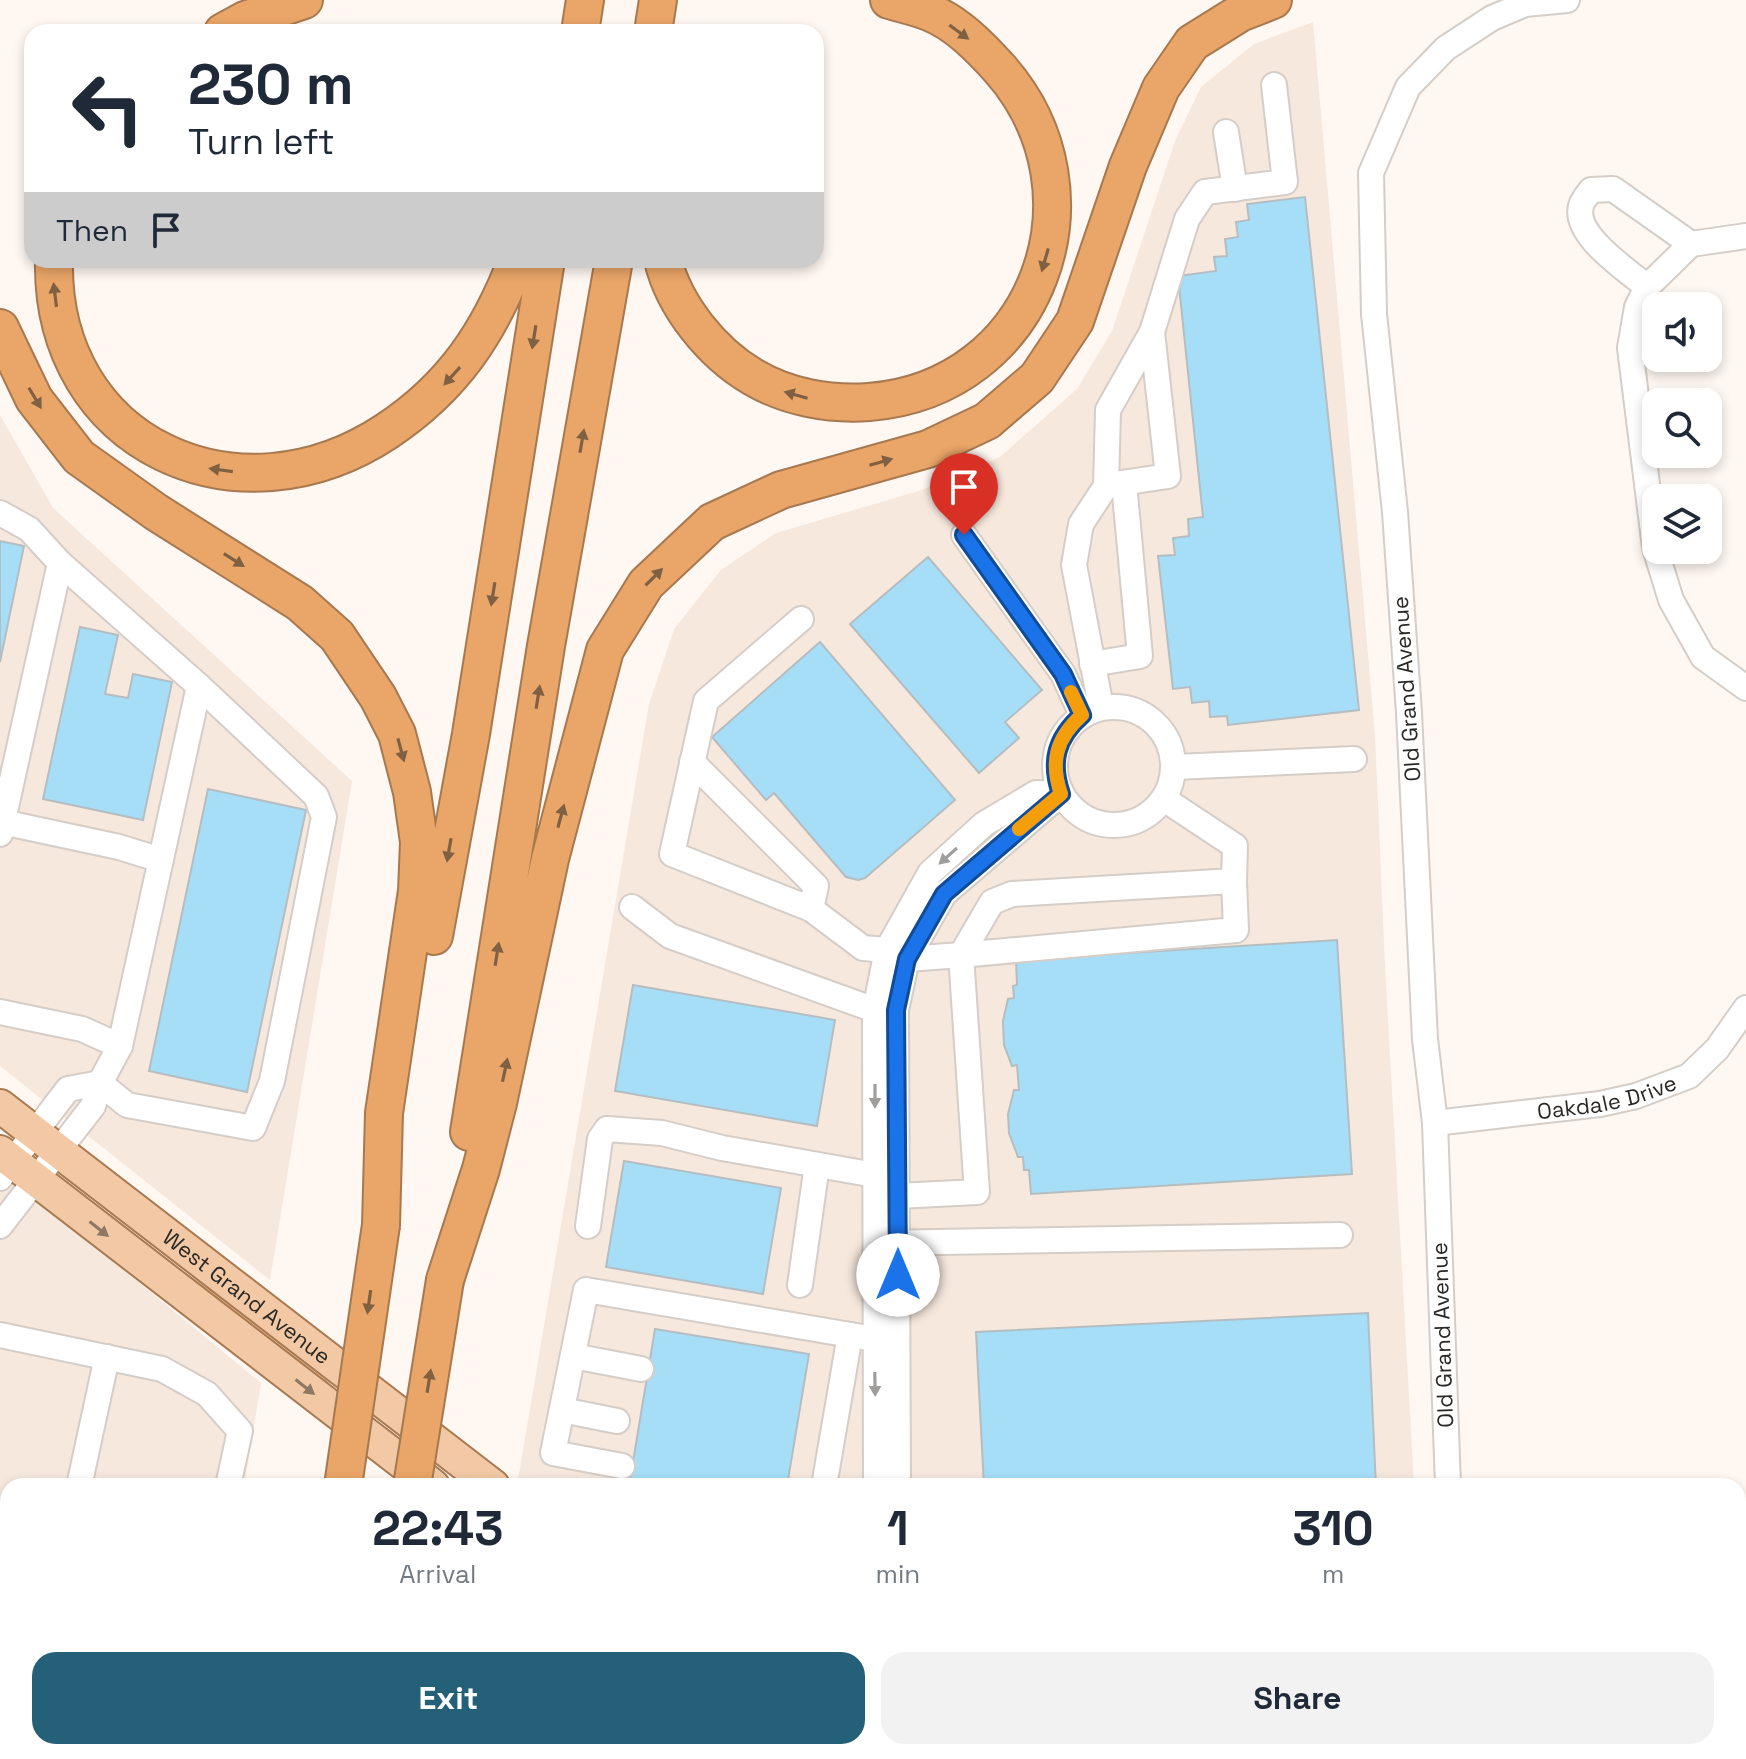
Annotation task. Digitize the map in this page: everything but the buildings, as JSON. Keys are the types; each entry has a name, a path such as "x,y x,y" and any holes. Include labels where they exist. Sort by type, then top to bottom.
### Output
{"highway":[{"path":"238,24 304,0"},
{"path":"581,24 585,0"},
{"path":"654,24 658,0"},
{"path":"667,268 686,312 722,354 761,382 811,399 848,404 911,395 958,375 1003,338 1039,281 1049,245 1052,197 1047,154 1023,100 984,51 931,13 889,0"},
{"path":"445,1280 498,1103 550,859 605,650 646,584 712,522 781,490 928,449 987,421 1037,378 1075,321 1128,166 1161,88 1192,43 1240,13 1273,0"},
{"path":"54,268 53,292 69,352 100,402 118,422 161,452 194,465 244,473 306,466 337,456 385,433 417,409 467,359 487,328 513,268"},
{"path":"344,1478 381,1225 471,734 545,268"},
{"path":"413,1478 544,661 613,268"},
{"path":"0,328 34,399 79,457 156,512 300,603 337,636 378,697 397,734 412,792 419,842 417,891 384,1113 381,1225"}],"main road":[{"name":"West Grand Avenue","path":"0,1106 483,1478"},
{"name":"West Grand Avenue","path":"4,1164 37,1181 423,1478"}],"street":[{"name":"Old Grand Avenue","path":"1448,1478 1435,1123 1425,1039 1409,713 1395,512 1374,314 1371,173 1408,87 1446,48 1492,18 1525,4 1567,0"},
{"path":"1092,664 1140,656 1115,484 1108,410 1152,332 1187,219 1205,192 1285,182 1274,85"},
{"path":"1226,132 1235,189"},
{"path":"1647,287 1601,248 1581,225 1581,205 1591,190 1613,189 1691,244"},
{"path":"1746,236 1691,244 1647,287 1637,307 1630,359 1655,548 1671,600 1703,657 1746,688"},
{"path":"1091,711 1092,664 1074,565 1081,524 1115,484 1168,476 1152,332"},
{"path":"0,513 29,529 60,563 199,686 316,796 324,817 272,1081 253,1128 127,1105 100,1083 68,1089 34,1133 4,1164"},
{"path":"964,535 1091,711"},
{"path":"60,563 1,828 119,847 161,860"},
{"path":"801,619 706,701 672,854 811,909 863,948 897,954 961,955 1236,930 1235,846 1164,799"},
{"path":"0,1226 93,1106 100,1083 120,1046 199,686"},
{"path":"1119,706 1136,710 1152,719 1172,749 1174,767 1164,799 1150,814 1132,823 1112,826 1091,821 1074,810 1061,794 1055,759 1059,742 1069,727 1091,711 1119,706"},
{"path":"1174,767 1354,759"},
{"path":"692,762 816,886 811,909"},
{"path":"877,1478 886,1338 886,1243 875,1175 886,1010 897,954 930,873 984,824 1036,793 1061,794"},
{"path":"897,954 944,894 1061,794"},
{"path":"984,824 1001,844"},
{"path":"897,1196 977,1192 961,955 992,902 1012,894 1234,881"},
{"path":"632,907 670,936 886,1010"},
{"name":"Oakdale Drive","path":"1435,1123 1600,1104 1636,1096 1689,1076 1717,1049 1746,1008"},
{"path":"886,1010 897,1196 886,1243"},
{"path":"0,1012 82,1029 120,1046"},
{"path":"588,1226 600,1139 607,1129 662,1133 722,1148 875,1175"},
{"path":"800,1285 817,1165"},
{"path":"886,1243 1340,1235"},
{"path":"622,1466 553,1453 586,1290 850,1335 886,1338"},
{"path":"825,1478 850,1335"},
{"path":"886,1338 897,1478"},
{"path":"1,1339 162,1369 207,1394 240,1431 230,1478"},
{"path":"573,1356 641,1369"},
{"path":"81,1478 107,1357"},
{"path":"562,1410 617,1421"}],"shaded area":[{"path":"1313,22 1375,736 1414,1478 518,1478 649,704 674,629 721,570 776,533 922,490 1000,457 1077,389 1112,331 1175,141 1201,87 1254,44"},
{"path":"0,415 53,508 352,781 270,1280 0,1066"},
{"path":"0,1168 261,1383 245,1478 0,1478"},
{"path":"162,1258 257,1319 332,1378 325,1388"}],"slow traffic":[{"path":"1019,829 1061,794 1055,759 1059,742 1082,715 1071,692"}],"route":[{"path":"898,1275 896,1010 907,959 944,894 1061,794 1055,759 1059,742 1082,715 1063,674 964,535"}]}
